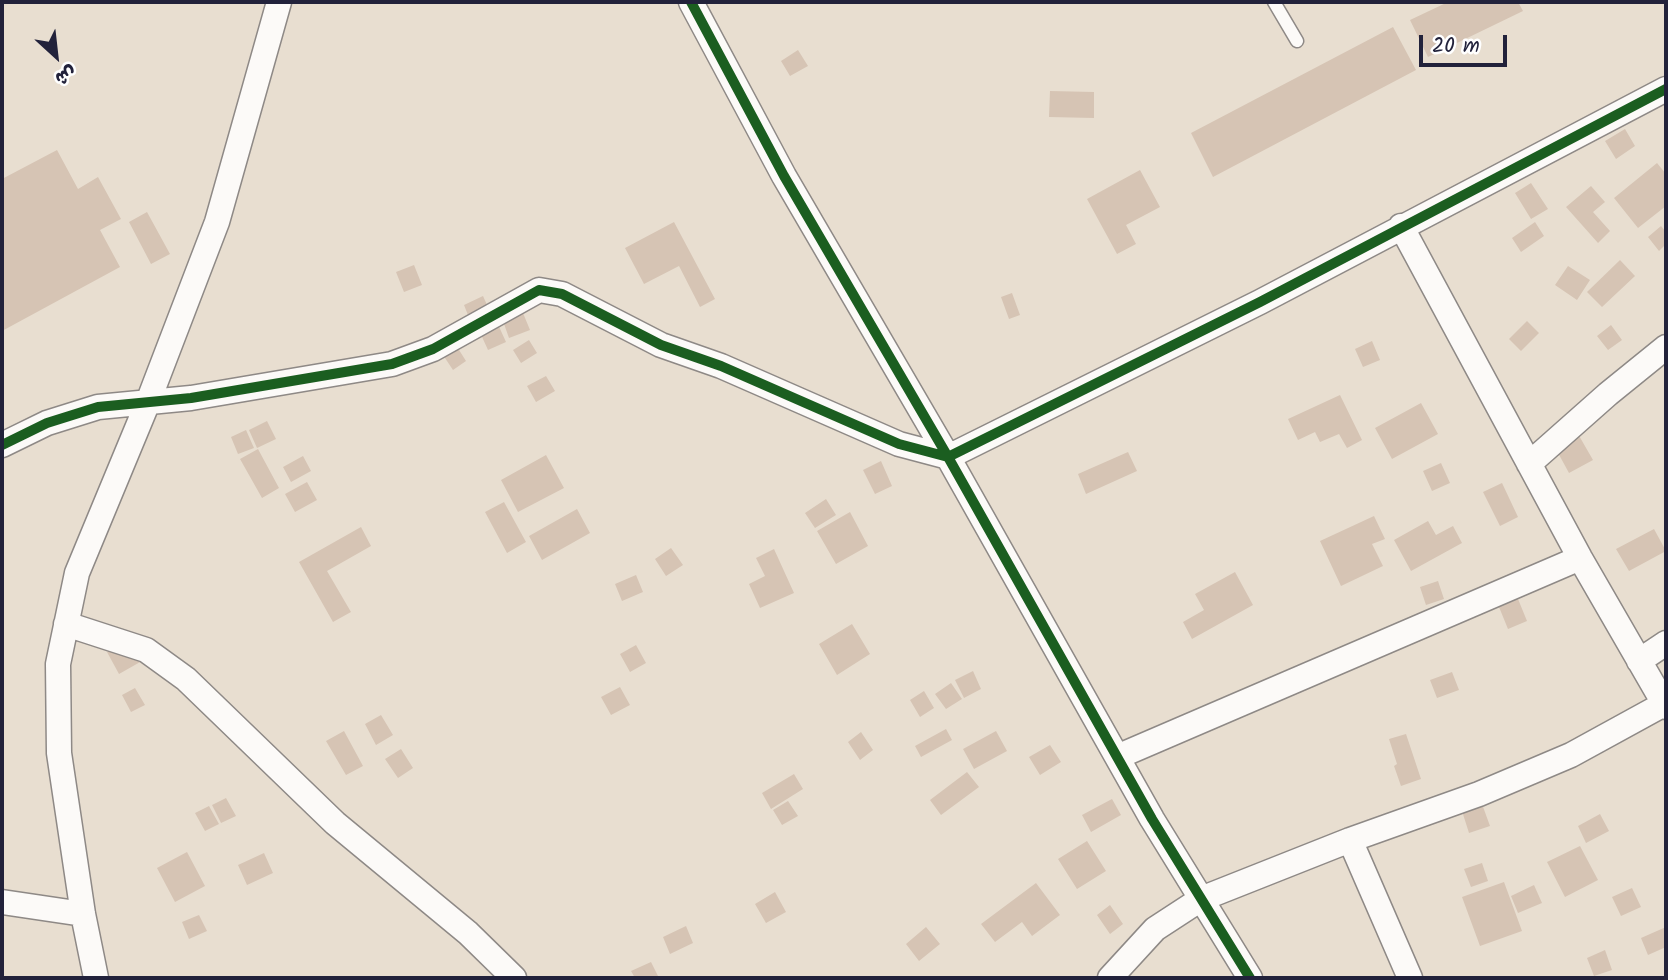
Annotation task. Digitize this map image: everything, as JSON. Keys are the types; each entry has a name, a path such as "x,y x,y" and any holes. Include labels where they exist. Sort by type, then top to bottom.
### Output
{"street":[{"path":"96,978 83,914 59,752 58,664 77,573 148,402 216,222 279,2"},
{"path":"691,2 784,176 948,457 1117,757 1250,978"},
{"path":"2,445 47,423 98,407 191,398 393,364 433,349 539,290 562,294 661,345 720,366 899,444 948,457 1260,302 1666,89"},
{"path":"1110,978 1154,929 1201,898 1350,840 1479,794 1571,755 1665,706 1580,558 1401,226"},
{"path":"1529,464 1608,394 1666,348"},
{"path":"1117,757 1580,558"},
{"path":"66,624 146,650 186,679 335,823 468,933 514,978"},
{"path":"1639,661 1666,643"},
{"path":"1350,840 1410,978"},
{"path":"2,902 83,914"}],"lane":[{"path":"1274,2 1297,41"}],"building":[{"path":"1448,2 1518,2 1523,11 1428,57 1410,20"},
{"path":"1393,27 1416,70 1213,177 1191,133"},
{"path":"798,50 808,66 790,76 781,61"},
{"path":"1050,91 1094,92 1094,118 1049,117"},
{"path":"1625,129 1635,146 1616,159 1605,141"},
{"path":"57,150 78,189 98,177 121,219 100,230 120,267 2,331 2,179"},
{"path":"1657,163 1666,174 1666,206 1638,228 1614,198"},
{"path":"1140,170 1160,207 1126,225 1136,244 1117,254 1087,199"},
{"path":"1531,183 1548,209 1531,219 1515,193"},
{"path":"1591,186 1605,202 1593,212 1610,231 1598,243 1566,207"},
{"path":"147,212 170,254 151,264 129,222"},
{"path":"674,222 715,299 700,307 679,266 644,284 625,248"},
{"path":"1535,222 1544,236 1521,252 1512,238"},
{"path":"1661,226 1666,232 1666,244 1659,251 1648,237"},
{"path":"1620,260 1635,276 1602,307 1587,292"},
{"path":"414,265 422,285 404,292 396,272"},
{"path":"1568,266 1590,280 1577,300 1555,285"},
{"path":"1012,293 1020,315 1009,319 1001,297"},
{"path":"483,296 492,316 472,325 464,305"},
{"path":"523,313 530,330 509,338 503,321"},
{"path":"496,320 506,342 488,350 478,328"},
{"path":"1527,321 1539,333 1521,351 1509,339"},
{"path":"1611,325 1622,340 1608,350 1597,336"},
{"path":"447,331 466,361 453,370 433,340"},
{"path":"529,340 537,353 521,363 513,350"},
{"path":"1372,341 1380,360 1363,367 1355,349"},
{"path":"546,376 555,391 536,402 527,386"},
{"path":"1340,395 1362,440 1347,448 1339,434 1320,442 1315,432 1298,440 1288,419"},
{"path":"1421,403 1438,434 1392,459 1375,428"},
{"path":"267,421 276,439 257,448 249,430"},
{"path":"1574,427 1593,460 1569,473 1551,440"},
{"path":"246,430 254,448 238,454 231,437"},
{"path":"258,449 279,488 262,498 240,459"},
{"path":"1128,452 1137,471 1086,494 1078,474"},
{"path":"546,455 564,488 518,512 501,480"},
{"path":"303,456 311,471 291,482 283,467"},
{"path":"881,461 892,486 875,494 863,470"},
{"path":"1441,463 1450,483 1432,491 1423,471"},
{"path":"307,482 317,500 295,512 285,494"},
{"path":"1502,483 1518,517 1500,526 1483,492"},
{"path":"826,499 836,515 815,528 805,513"},
{"path":"504,502 526,542 507,553 485,512"},
{"path":"577,509 590,533 542,560 529,536"},
{"path":"850,512 868,546 836,564 817,531"},
{"path":"1374,516 1385,539 1372,544 1383,566 1341,586 1320,541"},
{"path":"1428,521 1436,535 1453,526 1462,543 1411,571 1394,540"},
{"path":"361,527 371,546 327,571 351,612 333,622 299,562"},
{"path":"1654,529 1666,551 1629,571 1616,549"},
{"path":"671,548 683,565 666,576 655,559"},
{"path":"774,549 794,593 760,608 749,584 765,576 756,558"},
{"path":"1235,572 1253,605 1192,639 1183,622 1204,610 1195,594"},
{"path":"636,575 643,592 622,601 615,584"},
{"path":"1438,581 1444,599 1426,605 1420,587"},
{"path":"1518,599 1527,621 1508,629 1499,607"},
{"path":"852,624 870,654 837,675 819,644"},
{"path":"138,636 149,657 119,674 107,652"},
{"path":"636,645 646,663 630,672 620,654"},
{"path":"973,671 981,689 964,698 955,680"},
{"path":"1452,672 1459,690 1437,698 1430,680"},
{"path":"951,683 962,699 946,709 935,694"},
{"path":"620,687 630,705 611,715 601,697"},
{"path":"135,688 145,705 131,712 122,695"},
{"path":"924,691 934,708 920,717 910,700"},
{"path":"381,715 393,735 376,745 365,724"},
{"path":"946,729 952,740 921,757 915,746"},
{"path":"344,731 363,766 346,775 326,741"},
{"path":"996,731 1007,751 974,769 963,749"},
{"path":"861,732 873,750 860,760 848,742"},
{"path":"1406,734 1421,779 1401,786 1389,739"},
{"path":"1050,745 1061,762 1040,775 1029,757"},
{"path":"401,749 413,768 398,778 385,759"},
{"path":"967,772 979,787 941,815 930,800"},
{"path":"794,774 803,789 771,809 762,793"},
{"path":"226,798 236,816 221,823 212,805"},
{"path":"1112,799 1121,815 1091,832 1082,815"},
{"path":"788,801 798,816 782,825 773,810"},
{"path":"1482,804 1490,826 1469,833 1462,811"},
{"path":"209,806 219,824 205,831 195,813"},
{"path":"1600,814 1609,831 1586,843 1578,826"},
{"path":"1087,841 1106,871 1077,889 1058,859"},
{"path":"1580,846 1598,880 1565,897 1547,862"},
{"path":"187,852 205,886 175,902 157,868"},
{"path":"264,853 273,873 247,885 238,865"},
{"path":"1482,863 1488,881 1471,887 1464,869"},
{"path":"1504,882 1522,931 1480,946 1462,897"},
{"path":"1036,883 1060,915 1032,936 1022,922 995,942 981,924"},
{"path":"1534,885 1542,903 1518,913 1511,896"},
{"path":"1632,888 1641,907 1621,916 1612,897"},
{"path":"775,892 786,912 766,923 755,904"},
{"path":"1110,905 1123,924 1110,934 1097,915"},
{"path":"199,915 207,931 189,939 182,922"},
{"path":"686,926 693,943 670,954 663,937"},
{"path":"926,927 940,944 919,961 906,944"},
{"path":"1666,927 1666,947 1648,955 1641,938"},
{"path":"1605,950 1612,970 1594,976 1587,958"},
{"path":"651,962 659,978 635,978 631,971"}],"cycle path":[{"path":"691,2 784,176 948,457 1152,819 1250,978"},
{"path":"2,445 47,423 98,407 191,398 392,364 433,349 539,290 562,294 661,345 721,366 899,444 948,457 1260,302 1666,89"}]}
